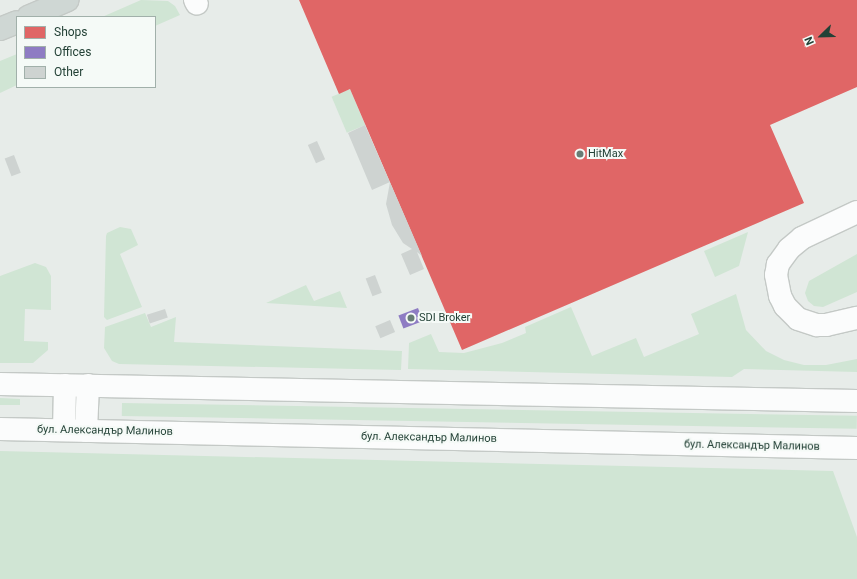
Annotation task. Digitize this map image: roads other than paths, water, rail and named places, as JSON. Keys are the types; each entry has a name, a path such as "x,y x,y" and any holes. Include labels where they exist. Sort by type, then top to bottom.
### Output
{"main road":[{"path":"30,16 68,0"},
{"path":"0,29 16,22"}],"street":[{"path":"857,212 802,238 789,248 778,264 776,275 780,296 785,306 798,319 826,325 857,318"},
{"path":"0,384 857,402"},
{"path":"64,430 65,385"},
{"path":"86,431 88,385"},
{"name":"бул. Александър Малинов","path":"0,429 857,448"}],"place":[{"name":"HitMax","path":"580,154"},
{"name":"SDI Broker","path":"411,318"}]}
